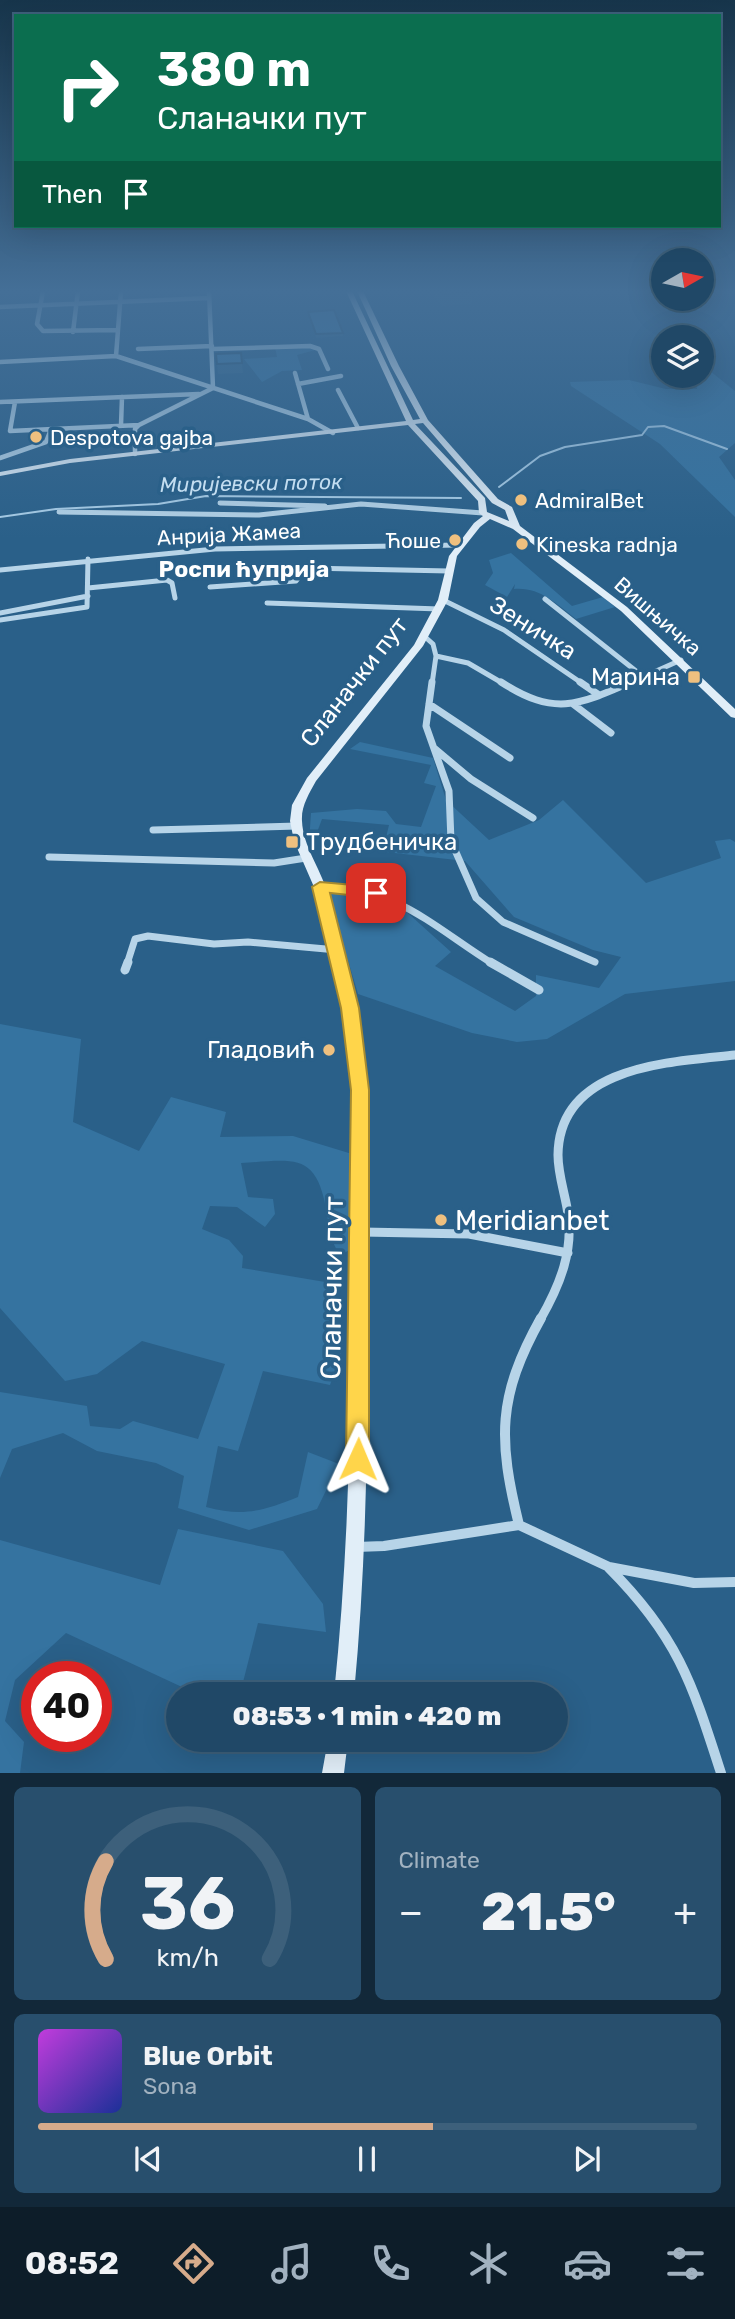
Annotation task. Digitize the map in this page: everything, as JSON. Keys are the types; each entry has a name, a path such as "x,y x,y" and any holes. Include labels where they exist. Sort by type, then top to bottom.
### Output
{"main road":[{"path":"333,433 411,425"},
{"path":"0,474 57,463 135,454"},
{"name":"Сланачки пут","path":"355,1547 362,1232"}],"street":[{"path":"170,374 308,419 324,425 333,433"},
{"path":"213,374 213,388"},
{"path":"295,374 308,419"},
{"path":"387,374 411,425 484,502 487,514"},
{"name":"Вишњичка","path":"401,374 426,423 495,501 507,510 516,527"},
{"path":"298,384 341,376"},
{"path":"213,388 139,425 135,429 135,454 358,428 426,423"},
{"path":"338,390 358,428"},
{"path":"0,402 202,393"},
{"path":"121,425 122,397"},
{"path":"15,402 10,431 139,425"},
{"path":"0,458 48,442 51,429"},
{"path":"220,503 332,507"},
{"path":"60,512 235,515 367,505 487,514 507,510"},
{"path":"487,514 507,510"},
{"name":"Вишњичка","path":"487,514 516,527 624,609 681,660 735,715"},
{"name":"Сланачки пут","path":"362,1232 359,1071 354,1028 320,887 306,858 296,826 297,810 304,791 424,636 441,605 449,571 460,545 487,514"},
{"name":"Анрија Жамеа","path":"0,570 88,559 250,547 460,545"},
{"path":"0,620 86,608 89,605 88,559"},
{"path":"210,587 296,581 306,568 449,571"},
{"path":"88,588 167,580 172,583 175,598"},
{"path":"0,613 88,596"},
{"path":"545,599 642,675"},
{"path":"267,603 441,605"},
{"name":"Зеничка","path":"441,605 504,630 599,695"},
{"path":"424,636 433,644 436,656 426,726 449,791 451,841 476,898 503,922 594,962"},
{"path":"436,656 473,664 542,703 573,704 681,660"},
{"path":"429,704 510,758"},
{"path":"573,704 611,733"},
{"path":"433,747 471,779 533,818"},
{"path":"153,830 296,826"},
{"path":"49,857 274,863 306,858"},
{"path":"320,887 376,893 404,904 482,957 539,990"},
{"path":"125,970 135,939 148,936 214,944 248,942 337,950"},
{"path":"519,1525 503,1453 502,1427 506,1396 522,1352 556,1291 568,1253 571,1218 558,1175 557,1154 564,1126 584,1097 595,1088 632,1070 735,1055"},
{"path":"362,1232 469,1234 568,1253"},
{"path":"355,1547 384,1546 519,1525 609,1567 694,1583 735,1582"},
{"name":"Сланачки пут","path":"345,1682 355,1547"},
{"path":"609,1567 651,1612 676,1652 694,1689 721,1773"},
{"path":"333,1773 336,1752"}],"shaded area":[{"path":"256,374 277,374 262,382"},
{"path":"714,374 735,391 735,443 719,457 735,480 735,517 660,444 571,386 570,382 629,380 651,385 651,388 714,388"},
{"path":"511,553 572,606 603,597 615,607 576,619 540,593 514,589 515,584 507,597 485,585 493,573 489,560"},
{"path":"360,742 433,758 446,800 489,840 539,820 563,800 646,883 721,858 715,841 730,839 735,842 735,981 625,994 547,1039 517,1042 472,1033 358,994 326,886 390,897 451,952 435,966 515,1011 536,996 536,975 599,988 621,957 593,950 514,917 465,861 386,852 383,850 389,825 322,819 313,843 309,843 311,813 357,809 386,811 396,824 421,827 436,786 424,783 431,765 350,749"},
{"path":"0,1024 81,1039 73,1122 139,1151 171,1097 226,1112 220,1137 293,1136 362,1157 361,1244 340,1255 334,1245 317,1179 310,1169 289,1161 241,1163 248,1197 273,1199 275,1214 265,1227 237,1207 210,1206 202,1229 229,1240 243,1256 242,1268 331,1283 343,1348 330,1385 263,1371 238,1451 218,1446 206,1507 231,1512 253,1511 298,1497 308,1452 339,1464 317,1509 249,1530 178,1508 184,1476 156,1463 97,1451 63,1433 12,1449 0,1478 0,1392 87,1406 90,1426 120,1429 133,1421 198,1439 225,1364 142,1341 97,1374 65,1381 0,1308"},
{"path":"178,1529 283,1551 323,1604 326,1632 258,1623 243,1682 171,1682 66,1633 36,1661 21,1661 21,1674 15,1680 5,1721 21,1739 20,1773 0,1773 0,1540 160,1585"}],"waterway":[{"name":"Миријевски поток","path":"499,487 540,456 565,447 642,435 648,427 664,426 727,449"},
{"name":"Миријевски поток","path":"0,517 56,509 158,504 206,496 461,498"}],"place":[{"name":"Despotova gajba","path":"36,437"},
{"name":"AdmiralBet","path":"521,500"},
{"name":"Ћоше","path":"455,540"},
{"name":"Kineska radnja","path":"522,544"},
{"name":"Марина","path":"694,677"},
{"name":"Трудбеничка","path":"292,842"},
{"name":"Гладовић","path":"329,1050"},
{"name":"Meridianbet","path":"441,1220"}],"district":[{"name":"Роспи ћуприја","path":"244,569"}],"route":[{"path":"358,1459 362,1232 360,1090 350,1008 320,887 334,886 376,893"}]}
